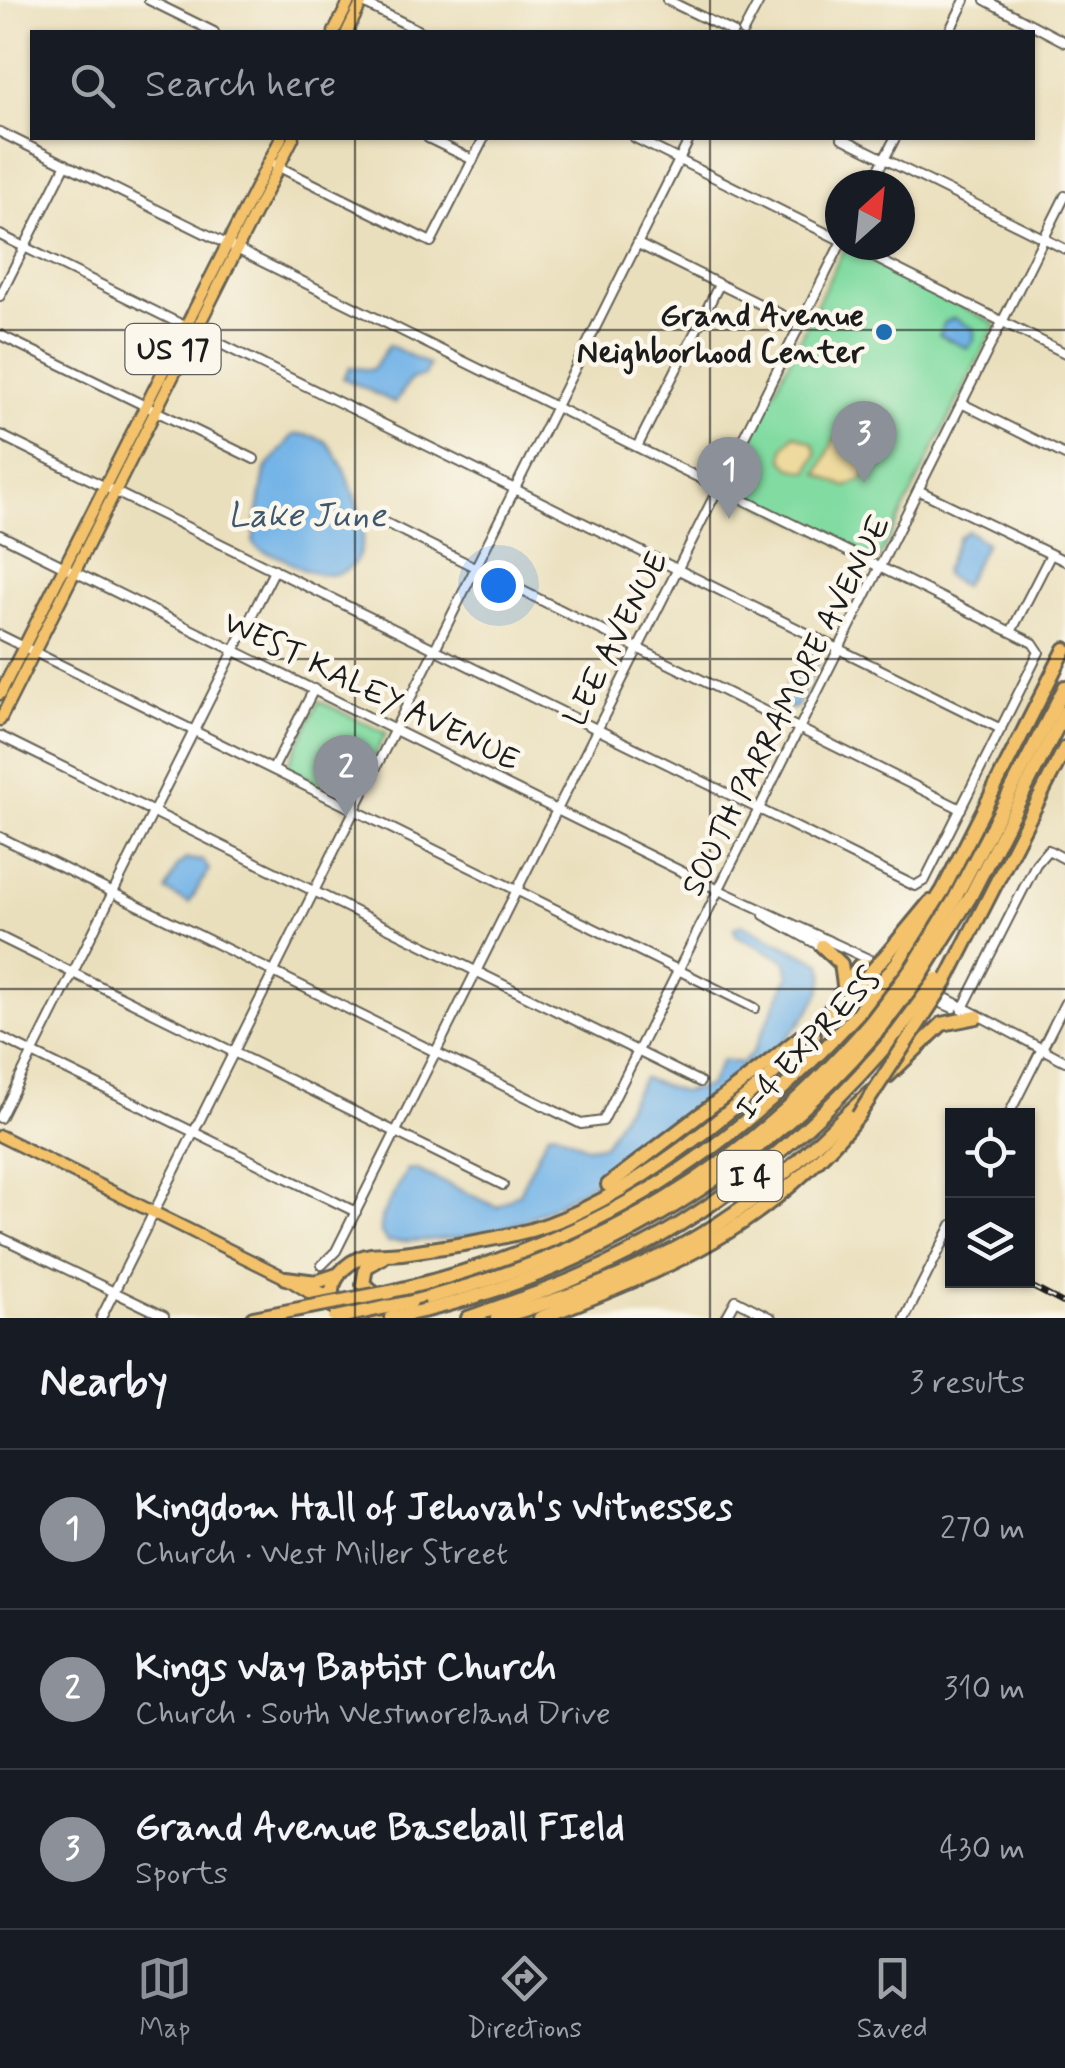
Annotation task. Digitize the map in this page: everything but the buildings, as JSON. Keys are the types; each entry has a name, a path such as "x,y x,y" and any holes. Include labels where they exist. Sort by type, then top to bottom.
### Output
{"highway":[{"path":"491,1238 571,1208 612,1184 844,1000 905,965 1065,649"},
{"name":"I-4 EXPRESS","path":"392,1318 422,1314 548,1274 655,1220 780,1131 877,1023 905,965 953,902 1065,687"},
{"name":"I-4 EXPRESS","path":"905,965 970,897 1065,712"},
{"name":"I 4","path":"468,1318 576,1278 702,1210 803,1132 896,1034 937,984 991,892 1065,748"},
{"path":"822,946 841,964 844,985"},
{"path":"589,1223 764,1092 814,1035 859,966 905,965"},
{"name":"I 4","path":"253,1318 390,1292 474,1269 589,1223 665,1182 746,1125 905,965"},
{"path":"835,1002 850,984 868,986 916,1012 923,1027 920,1036"},
{"path":"541,1318 698,1253 768,1206 818,1162 931,1026 938,1004 937,984"},
{"path":"857,1111 937,984"},
{"path":"497,1318 612,1280 688,1242 736,1212 857,1111 942,1024 977,1017"},
{"name":"I-4 EXPRESS","path":"333,1307 411,1302 526,1269 598,1238 675,1196 747,1146 877,1023"},
{"path":"286,1278 316,1282 339,1274 360,1257 491,1238 550,1223 628,1183 726,1110 814,1035"},
{"path":"650,1274 704,1245 762,1203 830,1132"},
{"path":"385,1256 366,1267 363,1284 422,1314"},
{"path":"333,1307 339,1274"}],"main road":[{"path":"336,30 358,1"},
{"path":"348,30 358,1"},
{"name":"US 17","path":"0,720 29,650 273,164 280,140"},
{"name":"US 17","path":"273,164 292,140"},
{"name":"US 17","path":"0,694 29,650"},
{"path":"0,1136 286,1278 354,1318"},
{"path":"333,1307 378,1318"}],"street":[{"path":"149,0 210,30"},
{"path":"667,0 729,30"},
{"path":"744,30 760,0"},
{"path":"949,30 965,0"},
{"path":"984,0 1065,42"},
{"path":"358,1 418,30"},
{"path":"0,132 1038,648 922,883 911,884 0,435"},
{"path":"432,140 473,160"},
{"path":"273,164 432,242 483,140"},
{"path":"639,140 825,234"},
{"path":"101,1318 689,140"},
{"path":"846,140 1065,249"},
{"path":"878,170 894,140"},
{"path":"0,296 66,164"},
{"name":"SOUTH PARRAMORE AVENUE","path":"436,1051 581,1124 596,1124 609,1112 1065,196"},
{"path":"0,235 1001,728"},
{"path":"638,244 800,324"},
{"name":"LEE AVENUE","path":"322,1265 335,1254 831,260"},
{"path":"880,260 1065,353"},
{"path":"637,447 719,285"},
{"path":"0,335 254,459"},
{"path":"963,404 1065,455"},
{"path":"920,491 1065,560"},
{"path":"384,522 960,809"},
{"name":"WEST KALEY AVENUE","path":"0,535 721,891"},
{"path":"1011,632 1050,556"},
{"path":"0,1118 275,569"},
{"path":"0,635 755,1008"},
{"path":"273,769 314,689"},
{"path":"0,736 700,1082"},
{"path":"0,837 436,1051"},
{"path":"962,1010 1036,864 1048,850 1065,859"},
{"path":"721,891 905,965 937,984 962,1010"},
{"path":"721,891 859,966 938,1004 962,1010 1065,1061"},
{"path":"0,937 503,1185"},
{"path":"1012,1108 1065,1003"},
{"path":"0,1036 356,1212"},
{"path":"0,1237 164,1316"},
{"path":"905,1318 945,1239"},
{"path":"726,1318 736,1300 771,1318"}],"green space":[{"path":"839,260 871,260 996,324 878,561 726,488"},
{"path":"319,701 386,733 353,800 287,767"}],"sand":[{"path":"794,434 813,443 817,453 808,472 790,467 783,459 784,447"},
{"path":"840,438 873,455 864,479 846,487 818,474 834,440"}],"water":[{"path":"954,318 974,329 974,340 967,348 939,335 944,323"},
{"path":"389,345 429,365 424,376 411,379 395,403 343,378 350,367 372,370"},
{"name":"Lake June","path":"293,435 323,440 351,485 363,539 359,554 344,571 309,572 253,542 265,470"},
{"path":"968,531 986,543 963,586 944,575 944,571 959,537"},
{"path":"806,651 815,654 818,663 797,707 791,709 779,698"},
{"path":"186,859 203,861 209,870 189,903 166,891 177,866"},
{"path":"741,924 821,963 820,992 796,1028 755,1067 650,1146 523,1221 474,1235 388,1242 381,1234 381,1218 407,1170 415,1169 497,1207 519,1193 548,1133 555,1131 586,1147 604,1145 643,1078 681,1092 709,1086 722,1060 742,1063 753,1052 789,976 786,961 736,935 734,928"}],"railway":[{"path":"1034,1288 1065,1304"}],"place":[{"name":"Grand Avenue Neighborhood Center","path":"884,332"},
{"name":"Grand Avenue Baseball FIeld","path":"864,483"},
{"name":"Kingdom Hall of Jehovah's Witnesses","path":"729,519"},
{"name":"Kings Way Baptist Church","path":"346,817"}]}
